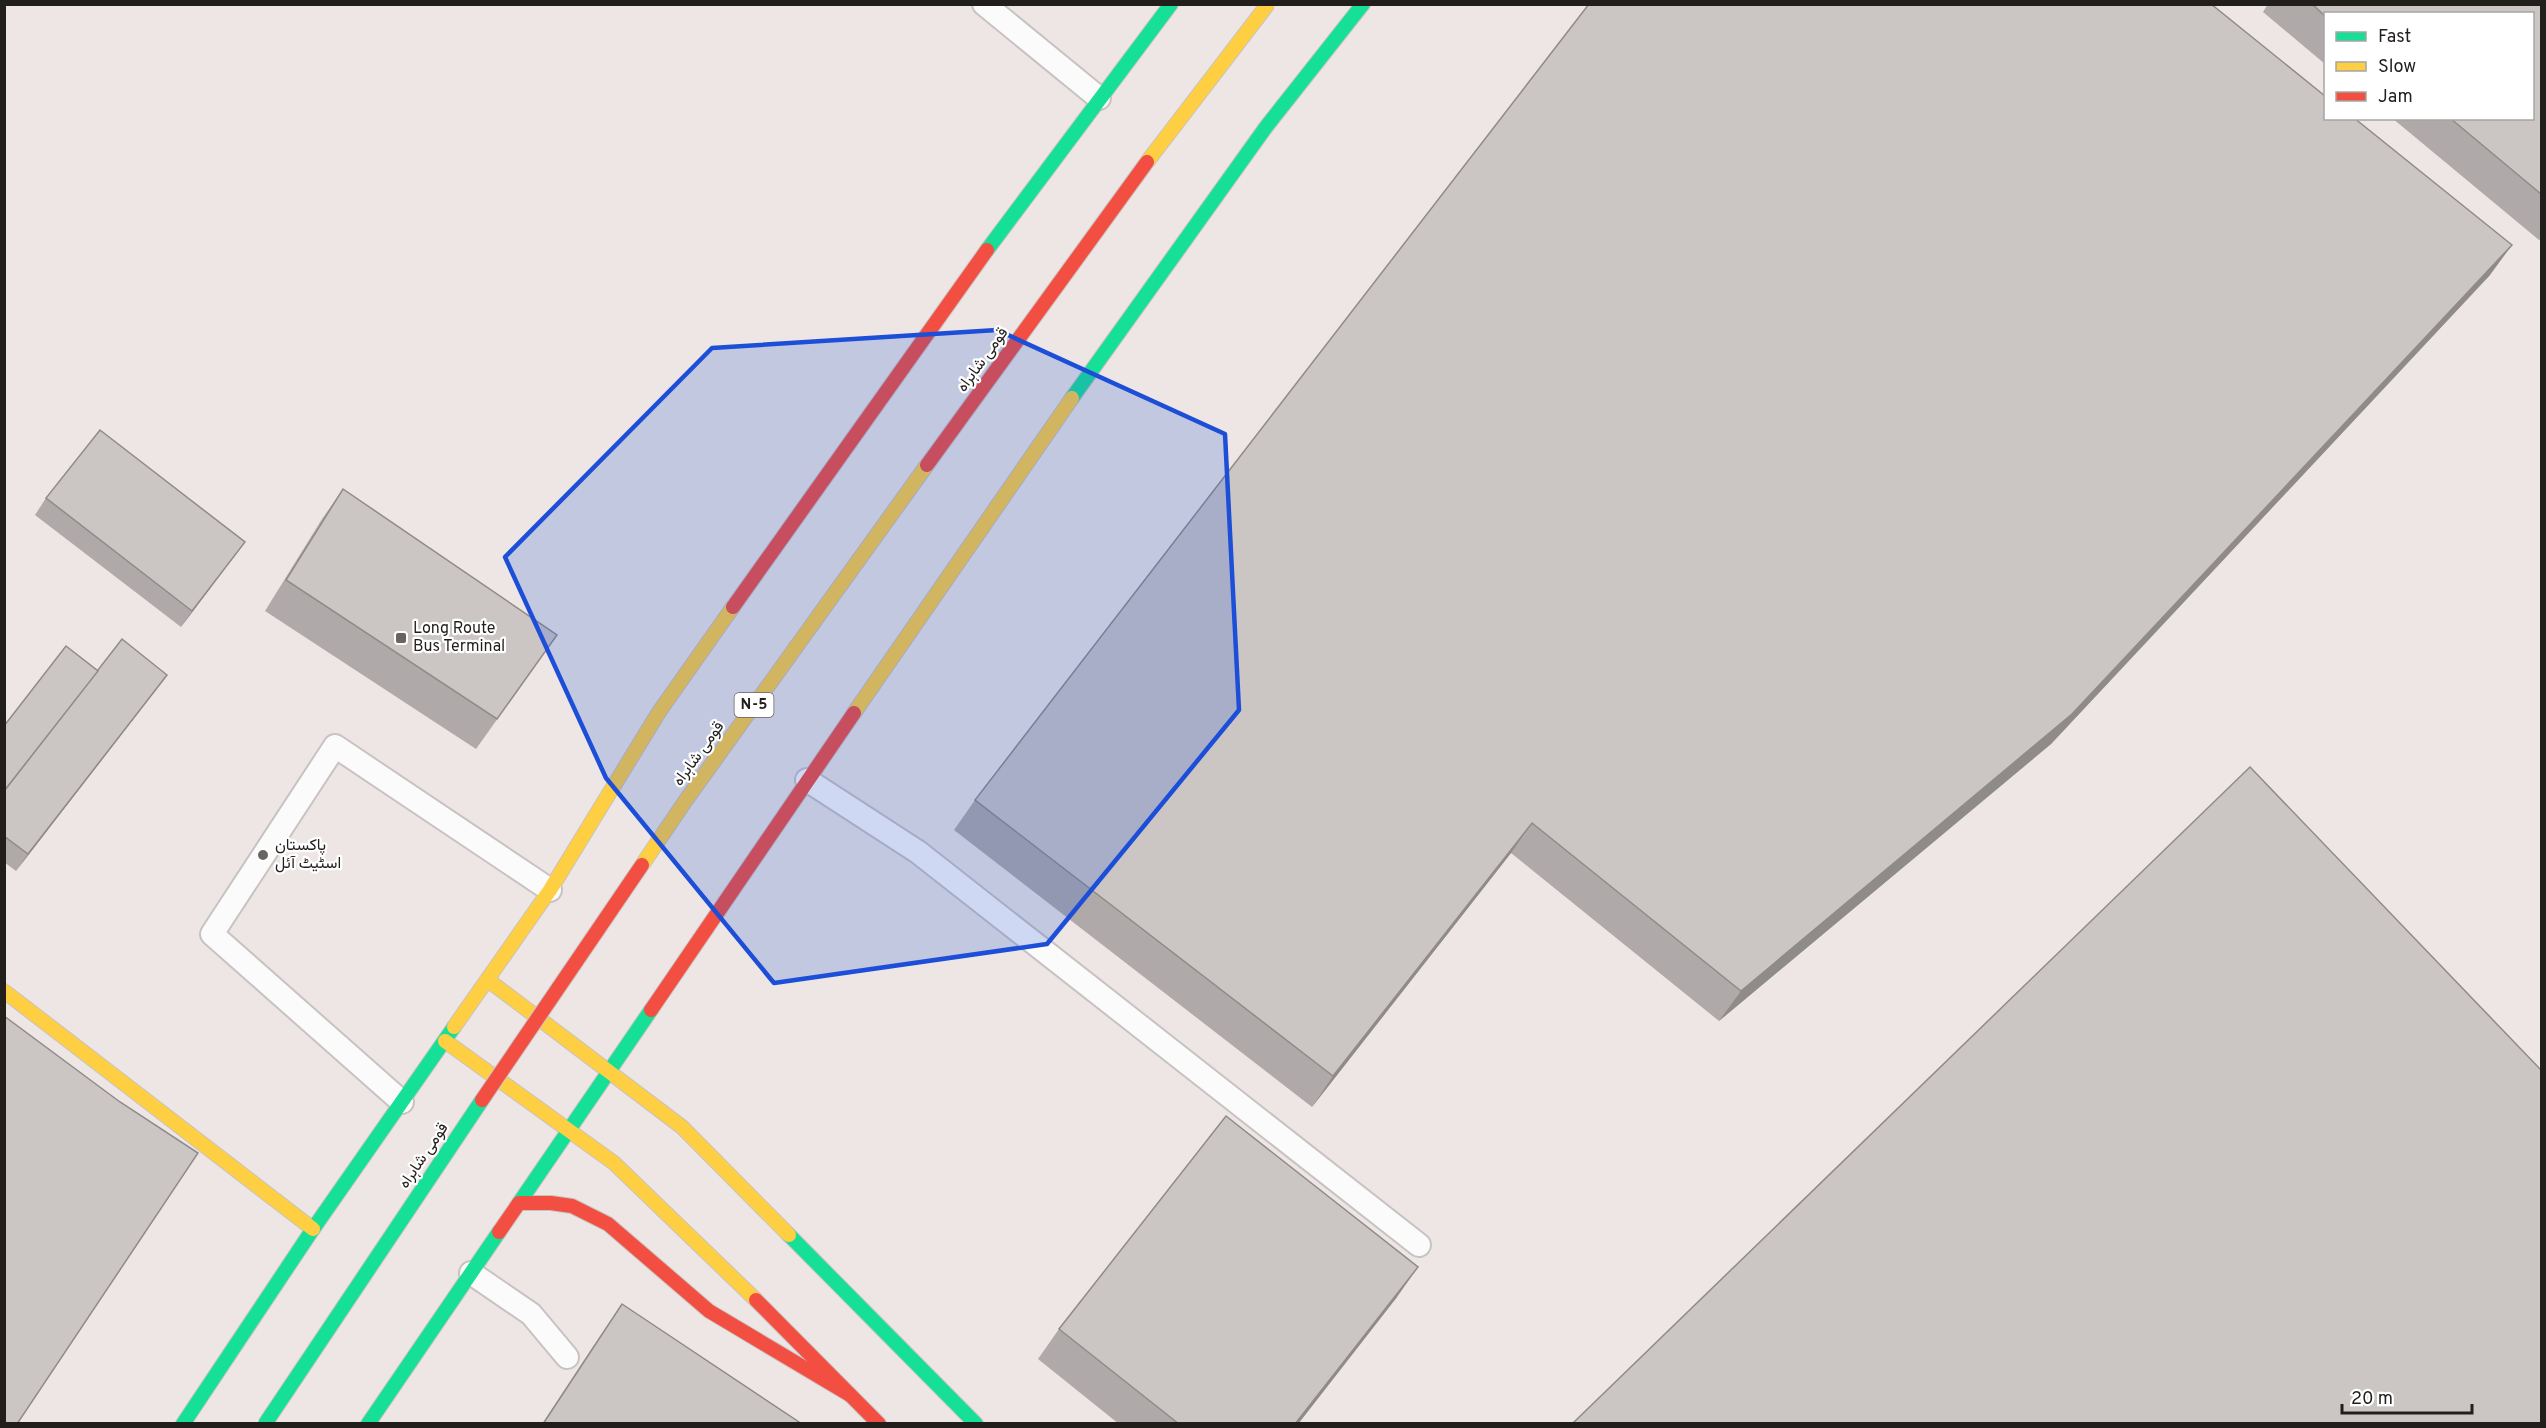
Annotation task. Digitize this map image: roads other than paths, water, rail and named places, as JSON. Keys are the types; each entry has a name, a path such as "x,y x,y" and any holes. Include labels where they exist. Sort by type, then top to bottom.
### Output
{"main road":[{"path":"183,1424 313,1229 550,890 665,703 862,421 1099,98 1171,4"},
{"name":"قومی شاہراہ","path":"265,1424 365,1272 686,800 1119,199 1268,4"},
{"path":"368,1424 807,780 1149,290 1266,128 1363,4"},
{"path":"488,980 682,1128 976,1424"},
{"path":"4,991 313,1229"},
{"path":"445,1041 614,1163 691,1235 879,1424"},
{"path":"519,1203 551,1203 572,1206 608,1224 709,1311 850,1395"}],"lane":[{"path":"984,4 1099,98"},
{"path":"402,1102 212,934 335,746 550,890"},
{"path":"807,780 918,852 1419,1245"},
{"path":"471,1273 531,1314 567,1357"}],"place":[{"name":"Long Route Bus Terminal","path":"401,638"},
{"name":"پاکستان اسٹیٹ آئل","path":"263,855"}]}
